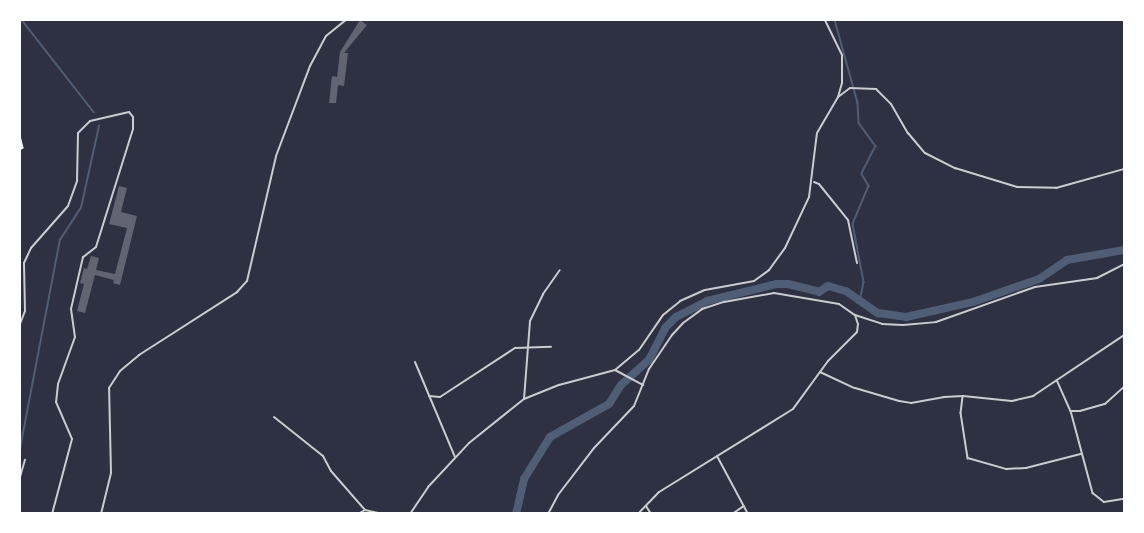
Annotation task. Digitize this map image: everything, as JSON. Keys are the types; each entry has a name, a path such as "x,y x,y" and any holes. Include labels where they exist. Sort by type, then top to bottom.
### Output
{"street":[{"path":"101,513 111,473 109,388 120,371 139,355 237,292 247,281 276,156 310,66 326,36 346,20"},
{"path":"410,513 428,487 455,457 492,423 524,399 565,383 615,370 639,350 663,315 680,301 705,290 747,283 765,274 785,248 809,197 813,182 817,133 838,97 843,68 842,55 825,20"},
{"path":"838,97 850,88 876,89 886,99 913,140 925,153 961,171 1017,187 1038,189 1069,186 1125,169"},
{"path":"20,324 24,311 24,263 31,248 68,206 77,181 78,133 90,121 129,112 133,117 133,129 96,248 83,257 70,309 75,337 58,384 56,402 72,439 52,513"},
{"path":"813,182 819,184 848,220 857,263"},
{"path":"548,513 558,495 594,448 634,406 649,369 672,335 683,323 714,304 774,293 840,304 855,315 882,324 928,323 1035,286 1097,278 1125,264"},
{"path":"524,399 527,346 533,312 560,270"},
{"path":"638,513 659,492 793,409 820,372 857,332 858,324 855,315"},
{"path":"820,372 855,388 912,403 963,396 1012,401 1033,396 1125,335"},
{"path":"429,396 440,397 514,348 550,347"},
{"path":"415,362 455,457"},
{"path":"615,370 643,385"},
{"path":"274,417 323,456 352,498 365,510"},
{"path":"717,456 748,513"},
{"path":"20,477 25,460"},
{"path":"646,505 651,513"},
{"path":"732,513 744,506"},
{"path":"358,513 365,510 383,513"}],"lane":[{"path":"1057,379 1071,411 1089,484 1098,499 1112,503 1125,499"},
{"path":"1071,411 1080,411 1105,404 1125,387"},
{"path":"963,396 961,413 968,458 1006,469 1026,468 1081,454"}],"path":[{"path":"20,136 23,148 20,150"}],"building":[{"path":"360,20 367,25 344,53 348,53 344,86 338,85 336,103 329,103 332,76 337,77 340,52"},
{"path":"119,186 127,188 121,212 137,216 120,285 113,283 114,280 95,275 85,313 77,311 84,284 80,283 84,268 87,269 91,256 99,258 96,270 115,274 127,228 109,224"}],"waterway":[{"path":"22,20 94,112"},
{"path":"835,20 858,103 859,123 876,146 862,174 869,186 853,224 864,282 860,303"},
{"path":"20,449 60,240 81,208 99,126"},
{"path":"516,514 524,479 550,437 609,404 621,385 649,360 665,328 676,317 707,301 777,284 788,284 819,292 828,286 846,291 878,313 906,317 973,302 1039,279 1067,260 1124,250"}]}
